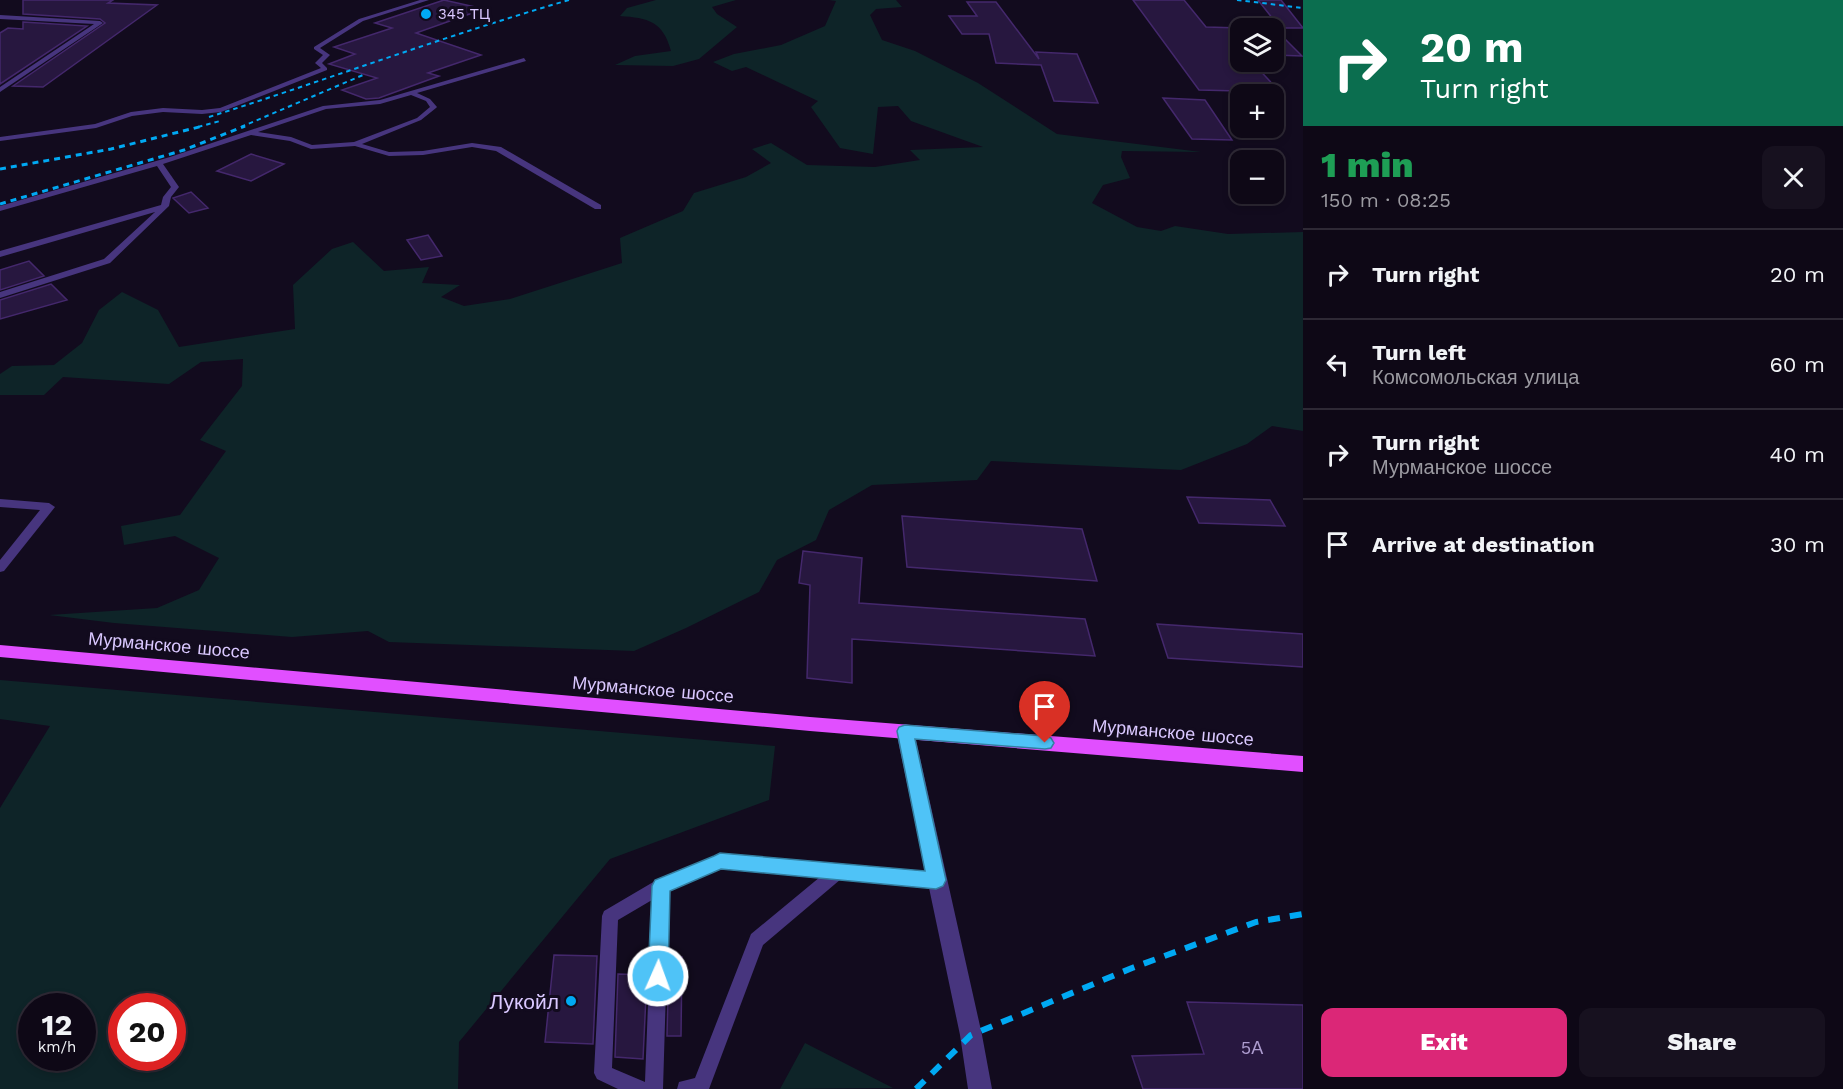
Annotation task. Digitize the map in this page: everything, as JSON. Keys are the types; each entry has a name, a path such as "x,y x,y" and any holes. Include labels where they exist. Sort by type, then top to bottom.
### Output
{"main road":[{"name":"Мурманское шоссе","path":"0,651 1303,764"}],"street":[{"path":"905,731 971,1035 980,1089"}],"lane":[{"path":"0,139 96,126 131,114 163,110 202,112 221,110 326,69 318,63 327,55 316,48 361,20 426,0"},
{"path":"0,17 100,23 0,90"},
{"path":"0,209 159,163 325,107 380,102 524,60"},
{"path":"250,134 291,139 311,147 355,144 419,119 434,107 428,100 411,93"},
{"path":"355,144 389,154 423,153 472,145 498,149 598,207"},
{"path":"0,295 107,261 165,206 167,197 175,187 159,163"},
{"path":"0,254 165,206"},
{"path":"0,503 49,507 0,568"},
{"path":"639,1089 603,1073 610,916 661,886 720,861 936,880"},
{"path":"686,1089 701,1086 758,940 838,872"},
{"path":"654,1089 661,886"}],"green space":[{"path":"656,0 736,0 712,7 717,14 737,27 699,59 673,66 615,65 635,56 671,51 659,27 639,18 620,16 627,8"},
{"path":"829,0 896,0 902,7 876,9 870,15 882,40 915,51 978,83 1057,134 1201,152 1122,151 1121,157 1130,178 1103,185 1092,203 1137,227 1161,231 1175,226 1228,234 1303,232 1303,431 1272,426 1247,444 1181,470 991,461 977,480 872,485 829,510 816,540 777,560 759,592 634,651 389,642 368,631 292,637 114,623 49,615 157,608 199,590 219,558 175,536 124,545 121,526 180,515 226,451 200,440 242,386 243,359 201,362 169,384 63,377 44,395 0,395 0,374 12,366 54,365 82,343 99,310 122,292 158,310 179,347 295,329 293,285 332,249 353,242 384,271 429,267 422,283 460,285 441,297 464,306 510,299 622,263 620,238 683,211 694,193 746,177 771,163 752,149 771,143 807,165 875,167 920,160 910,150 983,147 911,121 898,106 878,107 873,154 840,148 811,107 818,101 746,67 732,71 713,62 734,54 781,45 825,26 836,1"},
{"path":"0,680 775,746 769,800 610,859 459,1042 458,1089 0,1089 0,808 50,726 0,719"},
{"path":"805,1043 893,1088 780,1089"}],"building":[{"path":"23,0 113,0 108,3 157,5 43,87 13,86 105,23 100,19 23,14"},
{"path":"444,0 484,9 416,33 481,55 428,73 439,76 379,98 366,99 342,90 377,78 329,64 355,54 334,47 392,28 375,23"},
{"path":"1133,0 1184,0 1206,27 1230,28 1230,72 1261,72 1273,84 1230,84 1230,91 1199,90"},
{"path":"1258,0 1281,0 1303,28 1284,28 1284,18 1272,18"},
{"path":"967,2 996,2 1039,59 1036,52 1077,54 1098,103 1054,101 1041,65 996,63 989,34 962,34 949,16 977,16"},
{"path":"23,22 87,26 0,84 0,33 8,28 23,29"},
{"path":"1284,38 1302,56 1284,55"},
{"path":"1163,98 1205,100 1232,140 1192,139"},
{"path":"251,154 284,164 251,181 217,171"},
{"path":"191,192 208,208 189,213 173,198"},
{"path":"428,235 442,256 421,260 407,240"},
{"path":"29,261 44,276 0,290 0,270"},
{"path":"51,284 67,300 0,319 0,300"},
{"path":"1187,497 1270,500 1285,526 1199,523"},
{"path":"902,516 1082,529 1097,581 907,567"},
{"path":"803,551 862,558 859,603 1085,619 1095,656 852,639 852,683 807,678 810,585 799,583"},
{"path":"1157,624 1303,634 1303,667 1168,658"},
{"name":"Лукойл","path":"554,955 597,956 593,1044 545,1042"},
{"path":"669,956 682,957 681,1036 667,1036"},
{"path":"618,974 647,975 643,1059 615,1057"},
{"path":"1187,1002 1303,1005 1303,1089 1143,1089 1132,1056 1204,1054"}],"railway":[{"path":"209,117 569,0"},
{"path":"1237,0 1303,8"},
{"path":"241,127 363,75"},
{"path":"198,127 220,121"},
{"path":"0,169 111,149 203,126"},
{"path":"0,204 184,150 245,126"},
{"path":"916,1089 971,1035 1132,968 1256,922 1303,914"}],"place":[{"name":"345 ТЦ","path":"426,14"},
{"name":"Лукойл","path":"571,1001"}],"route":[{"path":"658,976 661,886 720,861 936,880 905,731 1045,743"}]}
